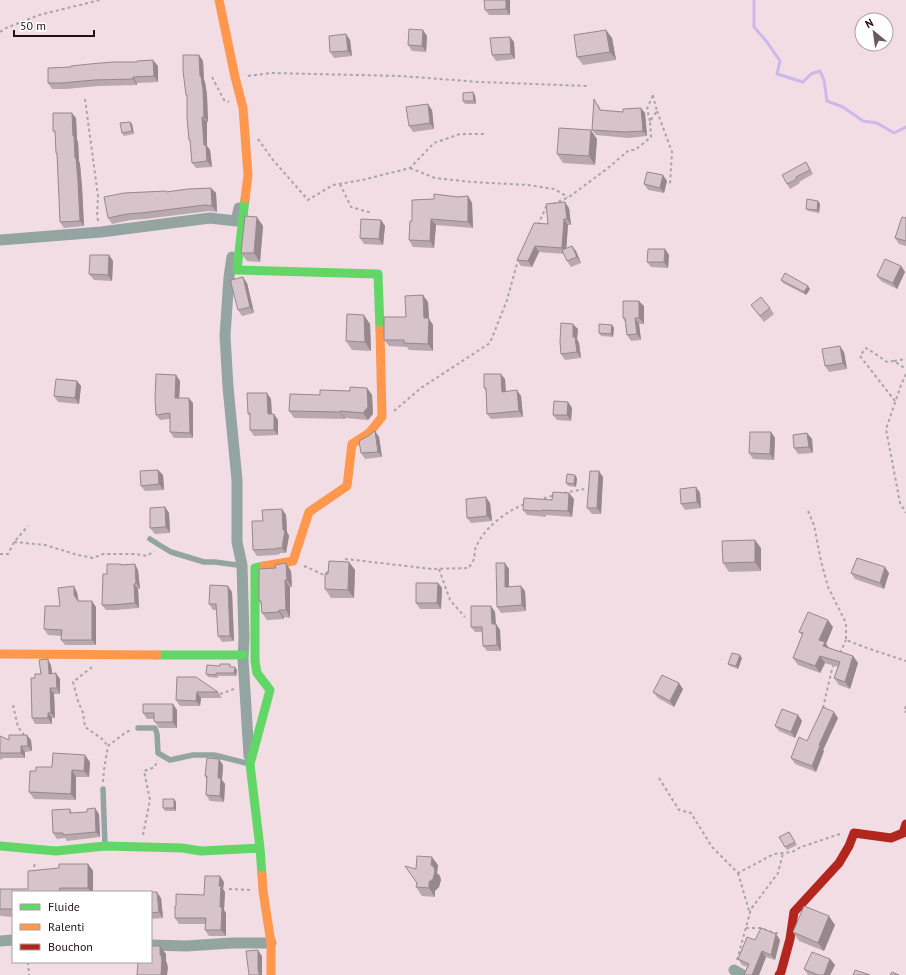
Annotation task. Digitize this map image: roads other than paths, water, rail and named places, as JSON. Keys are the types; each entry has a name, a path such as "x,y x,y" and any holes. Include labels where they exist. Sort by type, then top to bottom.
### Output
{"street":[{"path":"220,0 235,77 243,108 248,175 237,270 378,274 382,417 369,433 352,444 347,486 309,512 293,561 255,568 255,661 257,673 270,690 250,764"},
{"path":"248,175 236,221 229,277 225,336 228,387 237,480 237,542 242,565 243,655 250,764 260,848 263,891 271,944 271,975"},
{"path":"0,240 101,232 210,218 236,221"},
{"path":"0,654 243,655"},
{"path":"778,975 781,972 794,912 839,863 849,846 854,833 891,838 903,833 906,824"},
{"path":"0,845 56,851 105,846 182,848 201,851 260,848"},
{"path":"0,941 12,940"},
{"path":"152,945 186,946 232,943 271,944"}],"lane":[{"path":"150,539 171,552 204,562 242,565 251,569 255,568"},
{"path":"138,728 155,728 157,734 158,752 170,760 193,755 214,756 250,764"},
{"path":"103,789 105,846"}],"waterway":[{"path":"754,0 754,27 767,42 780,61 777,74 803,82 811,74 820,71 824,80 827,101 843,107 863,121 877,123 894,133 906,127"}]}
